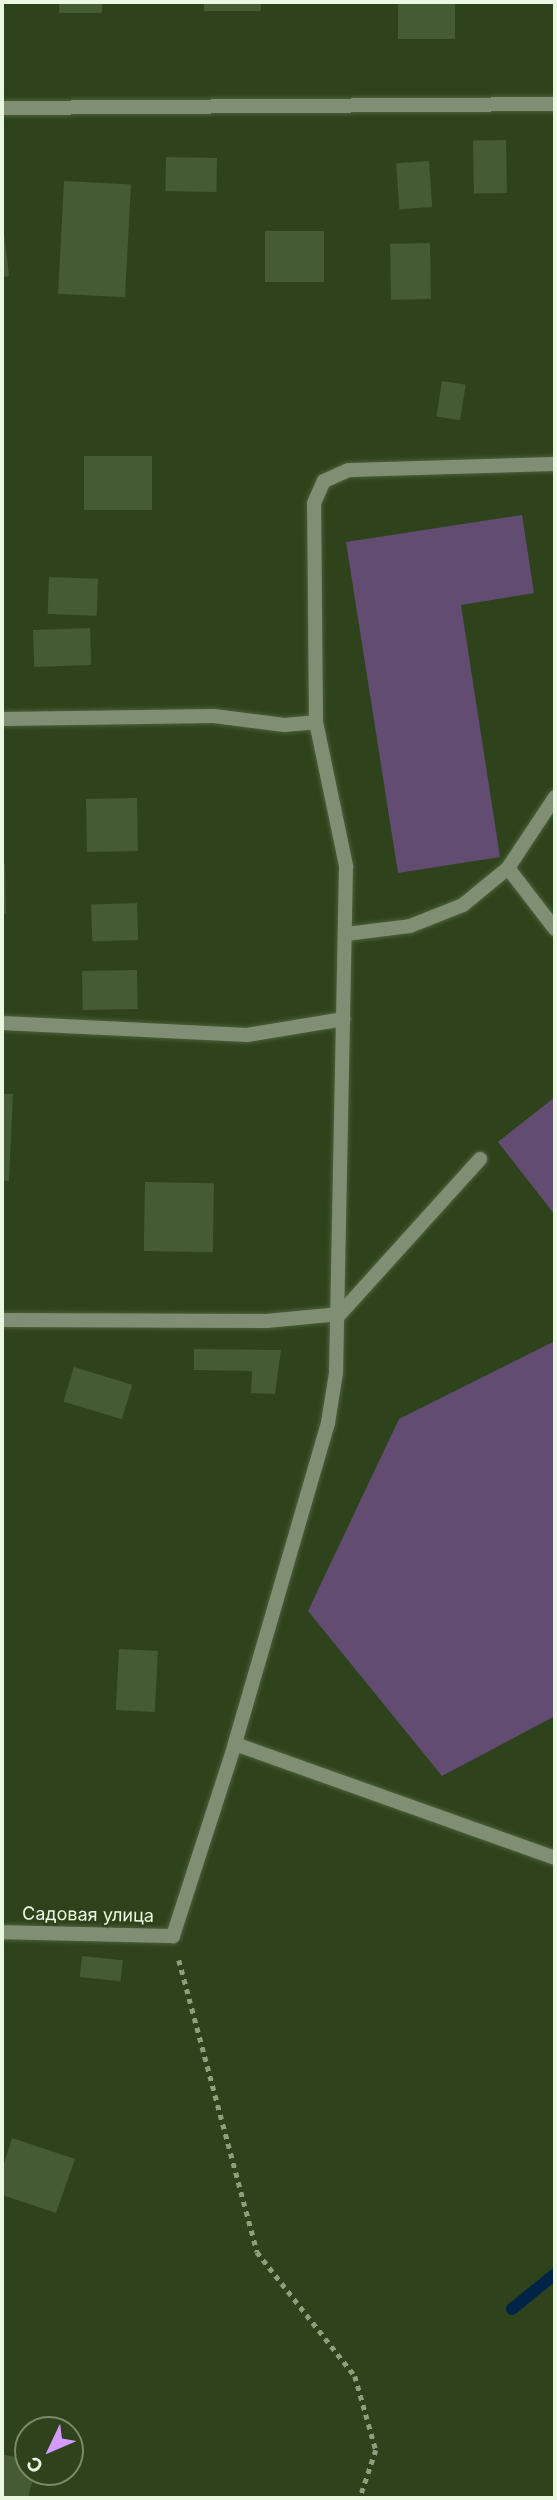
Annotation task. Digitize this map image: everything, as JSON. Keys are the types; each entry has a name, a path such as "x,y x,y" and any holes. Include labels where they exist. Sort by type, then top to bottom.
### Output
{"street":[{"path":"2,108 555,104"},
{"path":"173,1936 235,1744 328,1423 340,1314 346,866 316,722 314,503 324,481 349,470 555,464"},
{"path":"2,719 214,716 284,725 316,722"},
{"path":"346,934 410,926 463,905 508,868 555,797"},
{"path":"508,868 555,929"},
{"path":"2,1024 247,1035 344,1019"},
{"path":"2,1320 266,1321 340,1314 480,1159"},
{"path":"235,1744 555,1858"},
{"name":"Садовая улица","path":"2,1932 173,1936"}],"path":[{"path":"173,1936 257,2252 355,2376 376,2450 360,2498"}],"shaded area":[{"path":"522,515 534,593 461,605 500,857 398,873 346,542"},
{"path":"555,1097 555,1215 498,1142"},
{"path":"555,1341 555,1716 442,1776 308,1611 399,1419"}],"building":[{"path":"59,2 102,2 102,13 59,13"},
{"path":"204,2 261,2 261,11 204,11"},
{"path":"398,2 455,2 455,39 398,39"},
{"path":"506,140 507,193 474,194 473,141"},
{"path":"166,157 217,158 216,192 165,191"},
{"path":"429,161 432,207 399,209 396,163"},
{"path":"64,181 131,185 125,297 58,294"},
{"path":"2,215 9,276 2,277"},
{"path":"265,231 324,231 324,282 265,282"},
{"path":"430,243 431,299 391,300 390,244"},
{"path":"442,381 466,385 460,420 436,417"},
{"path":"84,456 152,456 152,510 84,510"},
{"path":"49,577 98,579 97,616 48,614"},
{"path":"90,628 91,665 34,667 33,630"},
{"path":"137,798 138,851 87,852 86,799"},
{"path":"2,864 5,864 6,914 2,914"},
{"path":"137,903 138,940 92,942 91,905"},
{"path":"137,970 138,1009 83,1010 82,971"},
{"path":"2,1094 13,1094 9,1181 2,1181"},
{"path":"145,1182 214,1183 213,1252 144,1251"},
{"path":"194,1349 281,1350 275,1394 251,1393 252,1371 194,1370"},
{"path":"74,1367 132,1385 122,1419 63,1401"},
{"path":"119,1649 158,1651 155,1712 116,1710"},
{"path":"82,1956 123,1960 121,1981 80,1977"},
{"path":"12,2138 75,2159 56,2213 2,2195 2,2170"},
{"path":"2,2454 14,2457 14,2486 31,2486 28,2498 2,2498"}],"waterway":[{"path":"512,2309 555,2274"}]}
